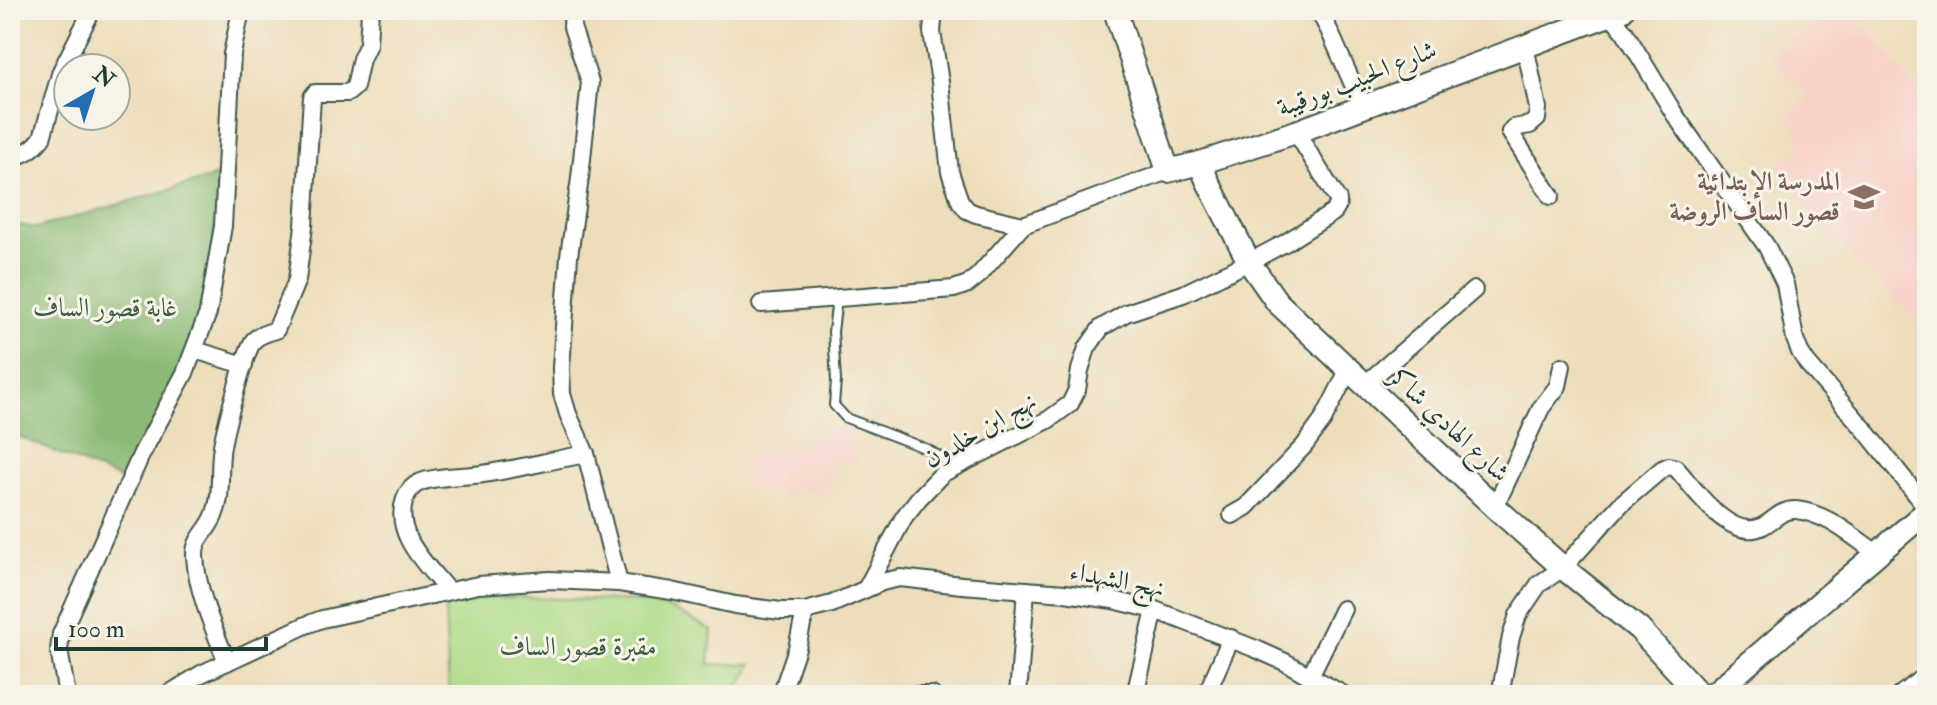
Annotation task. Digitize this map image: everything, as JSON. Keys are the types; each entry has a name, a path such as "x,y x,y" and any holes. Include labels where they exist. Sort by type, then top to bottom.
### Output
{"street":[{"path":"10,158 26,154 42,138 61,71 92,10"},
{"path":"67,695 59,650 61,634 142,453 185,373 208,313 223,226 232,54 241,10"},
{"path":"227,662 201,589 195,548 217,511 222,446 253,341 276,330 297,280 304,226 312,97 315,93 348,93 355,87 368,44 370,10"},
{"path":"573,10 572,27 590,82 569,256 562,394 586,454 619,583"},
{"path":"934,10 932,32 950,172 960,201 967,210 976,214 1023,225"},
{"path":"761,304 954,289 978,276 1023,225 1168,171 1115,10"},
{"path":"1318,10 1363,107"},
{"path":"1614,11 1675,115 1767,247 1785,284 1795,339 1807,363 1866,431 1927,510 1712,695"},
{"name":"شارع الحبيب بورقيبة","path":"1168,171 1296,132 1614,11"},
{"path":"1525,46 1538,108 1537,119 1510,132 1551,196"},
{"name":"نهج ابن خلدون","path":"866,589 904,517 943,473 1048,420 1070,404 1077,390 1087,348 1101,328 1126,313 1183,294 1249,262 1331,215 1338,200 1296,132"},
{"name":"شارع الهادي شاكر","path":"1200,163 1249,262 1277,302 1495,507 1563,568 1639,629 1700,695"},
{"path":"1232,515 1246,507 1304,446 1356,378 1474,290"},
{"path":"195,350 244,365"},
{"path":"1495,507 1541,408 1558,386 1562,366"},
{"path":"447,590 418,554 405,528 403,505 414,486 423,481 484,474 586,454"},
{"path":"1500,695 1518,615 1539,584 1563,568 1621,504 1669,466 1676,468 1719,516 1738,528 1751,530 1761,527 1786,511 1797,510 1829,521 1878,554"},
{"name":"نهج الشهداء","path":"805,611 900,578 1090,596 1155,610 1231,638 1285,662 1344,695"},
{"path":"167,695 189,680 322,619 447,590 550,580 619,583 735,605 805,611 797,648 781,695"},
{"path":"1018,695 1026,590"},
{"path":"1310,676 1343,609"},
{"path":"1135,695 1155,610"},
{"path":"1206,695 1231,638"},
{"path":"1900,695 1927,675"},
{"path":"914,695 932,695"}],"lane":[{"path":"837,298 833,332 834,405 846,418 927,449 956,467"}],"shaded area":[{"name":"المدرسة الإبتدائية قصور الساف الروضة","path":"1841,10 1853,10 1927,104 1927,336 1827,231 1777,163 1803,146 1788,115 1808,97 1771,58 1789,42"},
{"path":"827,427 848,431 847,442 860,447 856,465 836,462 828,495 794,487 787,497 746,486 749,454 789,446 803,449 807,434 827,439"}],"green space":[{"name":"غابة قصور الساف","path":"221,175 204,314 183,373 124,481 10,433 10,223 36,228"},
{"name":"مقبرة قصور الساف","path":"485,598 644,602 672,609 712,630 709,664 752,664 743,681 725,695 449,695 445,608"}],"place":[{"name":"المدرسة الإبتدائية قصور الساف الروضة","path":"1864,197"}]}
